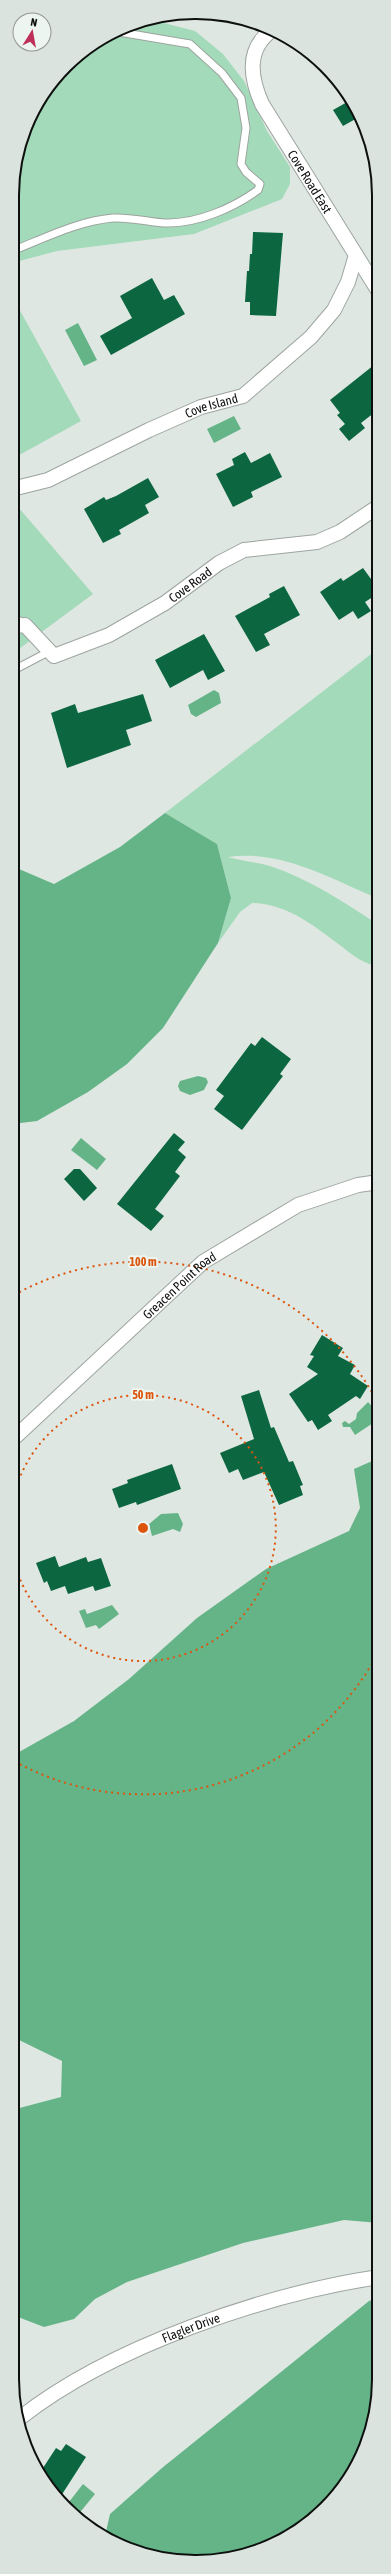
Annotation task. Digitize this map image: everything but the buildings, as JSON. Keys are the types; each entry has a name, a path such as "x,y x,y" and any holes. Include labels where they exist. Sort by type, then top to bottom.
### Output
{"street":[{"name":"Cove Road East","path":"267,34 263,36 254,50 251,66 255,90 262,104 372,281"},
{"name":"Cove Island","path":"19,487 48,480 149,430 201,407 242,396 311,337 334,310 348,282 356,255"},
{"name":"Cove Road","path":"50,651 54,656 109,635 165,603 219,563 244,550 317,542 340,532 372,511"},
{"path":"19,626 50,651"},
{"name":"Greacen Point Road","path":"19,1433 203,1262 298,1205 358,1185 372,1183"},
{"name":"Flagler Drive","path":"23,2416 49,2395 172,2334 269,2303 344,2282 372,2278"}],"lane":[{"path":"19,248 59,231 114,218 166,223 199,218 242,202 258,190 260,184 246,172 241,164 246,128 241,98 222,73 190,44 126,33"},
{"path":"19,667 50,651"}],"shaded area":[{"path":"160,22 195,31 223,54 244,81 267,131 290,167 290,184 282,199 194,234 57,251 19,261 19,184 22,161 32,128 49,97 63,79 88,55 128,32"},
{"path":"19,309 81,421 19,455"},
{"path":"78,323 97,360 84,366 65,330"},
{"path":"234,416 241,429 214,443 207,429"},
{"path":"19,508 93,594 19,649"},
{"path":"372,653 372,896 324,875 286,862 267,857 228,857 270,866 299,877 372,921 372,965 359,959 300,917 277,907 265,904 252,903 240,912 218,943 231,898 217,844 165,813"},
{"path":"214,690 219,693 221,703 196,717 191,714 188,705"},
{"path":"165,813 217,844 231,898 218,943 163,1028 127,1064 88,1092 37,1121 19,1123 19,869 54,884 120,847"},
{"path":"198,1076 206,1078 208,1082 204,1090 190,1095 180,1091 178,1086 180,1081"},
{"path":"81,1138 106,1159 97,1170 71,1150"},
{"path":"368,1402 372,1406 372,1424 355,1435 350,1427 343,1427 342,1423 345,1421 349,1424 356,1419 357,1413"},
{"path":"372,1461 372,2222 344,2220 243,2243 127,2282 95,2299 74,2319 44,2327 19,2317 19,2108 61,2097 62,2061 19,2040 19,1752 74,1721 129,1679 197,1618 266,1569 349,1531 360,1508 354,1469"},
{"path":"178,1513 183,1524 180,1532 173,1529 152,1536 149,1524 161,1514"},
{"path":"112,1605 119,1614 99,1629 96,1625 86,1628 79,1611 85,1609 87,1614"},
{"path":"372,2300 372,2390 369,2413 363,2435 354,2457 336,2486 303,2519 263,2542 230,2552 207,2555 184,2555 161,2552 128,2542 106,2531 110,2514 162,2468"},
{"path":"83,2484 95,2494 80,2512 69,2501"}]}
